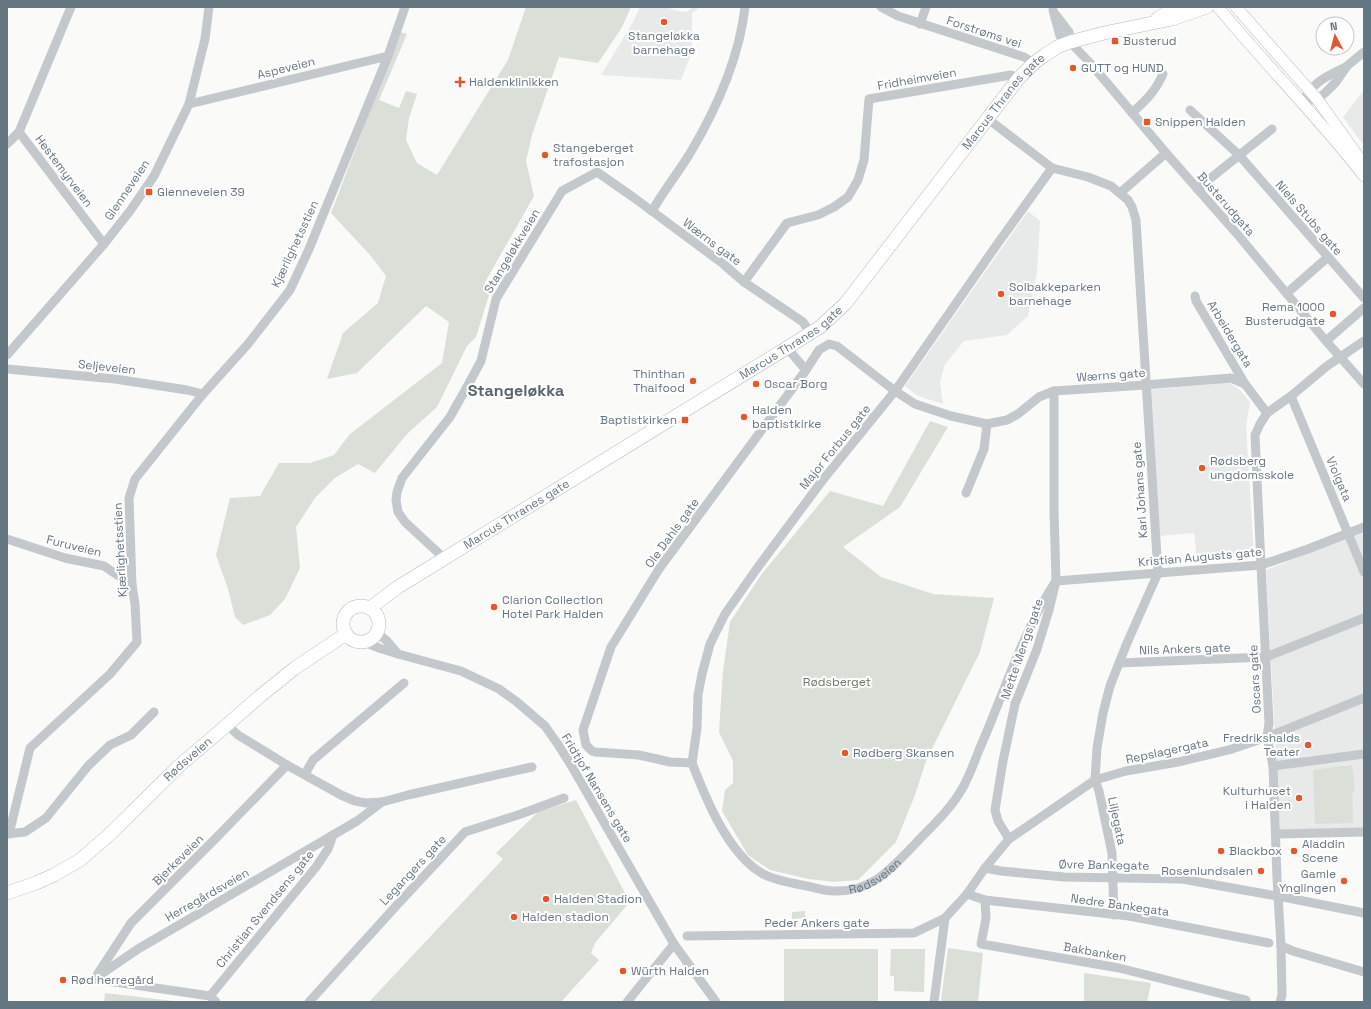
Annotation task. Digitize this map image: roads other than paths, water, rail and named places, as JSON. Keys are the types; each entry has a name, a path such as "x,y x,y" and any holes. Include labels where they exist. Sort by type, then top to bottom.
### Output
{"highway":[{"name":"Marcus Thranes gate","path":"1152,22 1177,7"},
{"name":"Marcus Thranes gate","path":"370,608 398,587 811,334 829,320 845,304 1018,78 1034,63 1057,47 1085,37 1172,19 1207,7"},
{"path":"359,606 370,608 376,614 378,620 379,626 376,633 364,642 354,641 346,634 343,624 344,616 349,610 359,606"},
{"path":"227,725 280,679 346,634"},
{"name":"Rødsveien","path":"7,893 48,878 80,860 109,835 179,766 227,725"}],"main road":[{"path":"1218,7 1247,43 1334,138 1364,176"},
{"path":"1236,7 1318,99 1364,165"}],"street":[{"path":"7,144 19,132 71,7"},
{"name":"Glenneveien","path":"7,355 104,244 130,212 154,176 189,104 205,39 209,7"},
{"name":"Kjærlighetsstien","path":"154,712 131,735 110,745 88,766 46,818 25,832 8,834 30,748 110,674 137,642 135,604 132,585 129,498 135,479 203,394 248,344 290,290 312,243 388,56 405,7"},
{"path":"652,211 692,150 708,121 726,82 743,26 745,7"},
{"name":"Forstrøms vei","path":"881,7 898,16 1024,57 1034,63"},
{"path":"920,24 926,7"},
{"name":"Busterudgata","path":"1052,8 1060,36 1070,42 1091,64 1364,384"},
{"path":"1302,102 1309,90 1328,75 1347,66 1364,52"},
{"name":"Aspeveien","path":"189,104 388,56"},
{"path":"1302,102 1318,99 1336,82 1347,66"},
{"path":"1132,113 1157,88 1163,74"},
{"name":"Fridheimveien","path":"744,282 787,223 818,215 834,207 848,197 858,180 864,160 869,99 1011,75 1018,78"},
{"name":"Niels Stubs gate","path":"1190,110 1239,155 1363,297"},
{"path":"988,118 1052,168"},
{"path":"1197,189 1272,129"},
{"name":"Hestemyrveien","path":"19,132 104,244"},
{"path":"1120,193 1166,153"},
{"name":"Karl Johans gate","path":"1052,168 1104,182 1128,200 1136,220 1145,385 1158,573 1110,686 1103,713 1097,748 1095,780"},
{"name":"Major Forbus gate","path":"692,763 697,728 698,695 702,674 710,644 725,614 818,486 895,392 1052,168"},
{"name":"Wærns gate","path":"597,172 722,263 744,282 803,322 811,334"},
{"name":"Stangeløkkveien","path":"445,559 405,522 398,512 396,500 402,478 450,417 480,361 496,299 562,191 597,172"},
{"path":"1287,293 1328,257"},
{"name":"Arbeidergata","path":"1195,296 1196,301 1245,384 1267,413"},
{"path":"1326,341 1364,308"},
{"path":"1267,413 1291,396 1327,366 1364,341"},
{"name":"Wærns gate","path":"806,370 819,350 829,344 837,346 895,392 915,404 951,416 987,424 1007,420 1018,414 1039,397 1054,391 1231,378 1245,384"},
{"path":"787,348 806,370"},
{"name":"Seljeveien","path":"7,369 115,379 188,390 203,394"},
{"name":"Ole Dahls gate","path":"692,763 670,762 639,755 595,752 586,745 583,730 611,648 659,569 806,370"},
{"name":"Mette Mengs gate","path":"1009,839 998,821 995,810 1003,761 1015,704 1037,649 1056,581 1054,511 1054,391"},
{"name":"Violgata","path":"1291,396 1364,572"},
{"name":"Oscars gate","path":"1267,413 1260,424 1256,435 1260,565 1269,723 1267,737 1273,766 1278,896 1282,946 1282,1000"},
{"path":"966,493 984,449 987,424"},
{"name":"Kristian Augusts gate","path":"1056,581 1260,565 1364,527"},
{"name":"Furuveien","path":"7,539 65,558 104,566 132,585"},
{"name":"Rødsveien","path":"692,763 706,799 724,833 746,862 763,874 788,882 836,892 856,888 874,882 890,870 944,814 962,789 992,721 1017,656 1043,600 1056,581"},
{"name":"Nils Ankers gate","path":"1119,663 1266,657 1364,618"},
{"path":"376,633 386,640 398,654"},
{"name":"Fridtjof Nansens gate","path":"364,642 398,654 461,671 482,680 499,689 517,702 544,726 567,759 674,944 716,1002"},
{"path":"305,774 313,760 404,683"},
{"name":"Repslagergata","path":"945,918 967,894 985,868 1009,839 1095,780 1126,771 1178,762 1232,750 1364,698"},
{"path":"227,725 238,735 348,799 366,803 382,802 532,767"},
{"path":"1273,766 1364,754"},
{"name":"Bjerkeveien","path":"94,979 131,923 287,764"},
{"name":"Liljegata","path":"1095,780 1099,791 1108,832 1114,877 1114,915"},
{"name":"Legangers gate","path":"309,1002 465,832 564,798"},
{"path":"333,835 370,812 382,802"},
{"path":"1276,834 1364,832"},
{"name":"Herregårdsveien","path":"94,979 138,949 333,835"},
{"name":"Christian Svendsens gate","path":"213,999 316,867 328,849 333,835"},
{"name":"Øvre Bankegate","path":"985,868 1064,877 1182,879 1364,913"},
{"name":"Nedre Bankegata","path":"967,894 985,900 1162,922 1269,943"},
{"name":"Bakbanken","path":"985,900 986,918 981,944 1120,968 1246,1000"},
{"path":"934,1002 945,918"},
{"name":"Peder Ankers gate","path":"686,936 907,934 914,933 945,918"},
{"path":"627,1002 674,944"},
{"path":"1282,946 1293,951 1364,972"},
{"path":"94,979 213,999"}],"place":[{"name":"Stangeløkka barnehage","path":"664,22"},
{"name":"Busterud","path":"1115,41"},
{"name":"GUTT og HUND","path":"1073,68"},
{"name":"Haldenklinikken","path":"460,82"},
{"name":"Snippen Halden","path":"1147,122"},
{"name":"Stangeberget trafostasjon","path":"545,155"},
{"name":"Glenneveien 39","path":"149,192"},
{"name":"Solbakkeparken barnehage","path":"1001,294"},
{"name":"Rema 1000 Busterudgate","path":"1333,314"},
{"name":"Thinthan Thaifood","path":"693,381"},
{"name":"Oscar Borg","path":"756,384"},
{"name":"Halden baptistkirke","path":"744,417"},
{"name":"Baptistkirken","path":"685,420"},
{"name":"Rødsberg ungdomsskole","path":"1202,468"},
{"name":"Clarion Collection Hotel Park Halden","path":"494,607"},
{"name":"Fredrikshalds Teater","path":"1308,745"},
{"name":"Rødberg Skansen","path":"845,753"},
{"name":"Kulturhuset i Halden","path":"1299,798"},
{"name":"Blackbox","path":"1221,851"},
{"name":"Aladdin Scene","path":"1294,851"},
{"name":"Rosenlundsalen","path":"1261,871"},
{"name":"Gamle Ynglingen","path":"1344,881"},
{"name":"Halden Stadion","path":"546,899"},
{"name":"Halden stadion","path":"514,917"},
{"name":"Würth Halden","path":"623,971"},
{"name":"Rød herregård","path":"63,980"}],"district":[{"name":"Stangeløkka","path":"516,390"}],"park label":[{"name":"Rødsberget","path":"837,682"}]}
